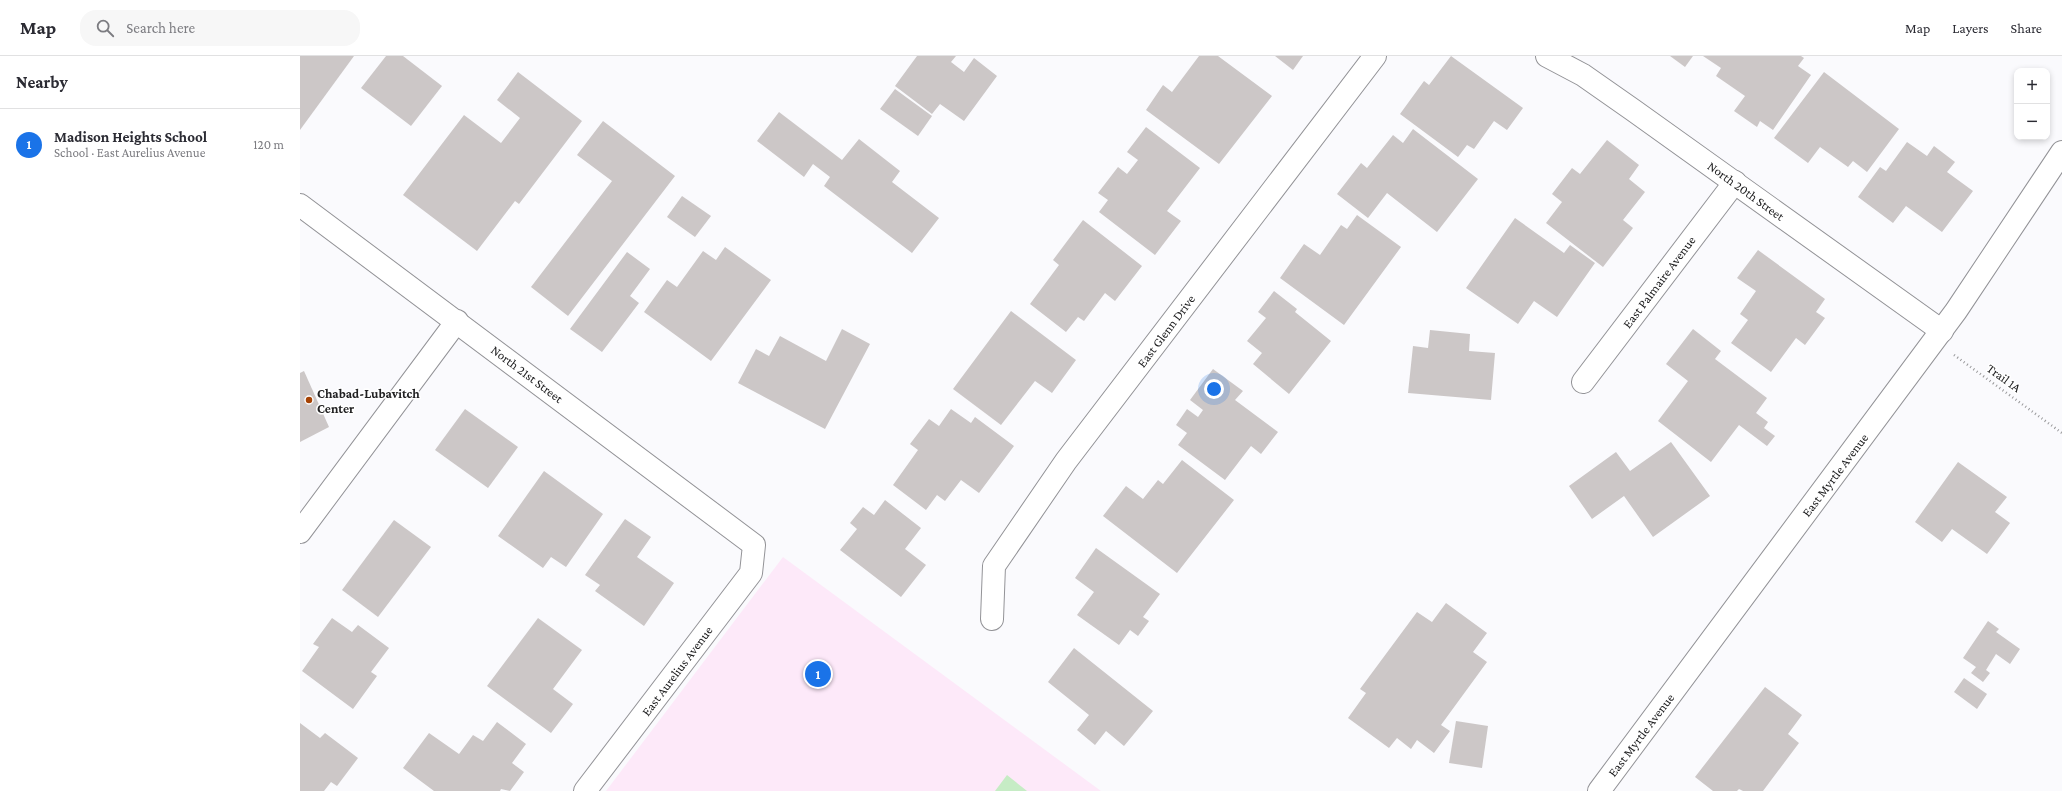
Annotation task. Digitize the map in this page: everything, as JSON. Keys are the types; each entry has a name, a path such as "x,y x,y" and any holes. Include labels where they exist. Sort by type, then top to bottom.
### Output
{"street":[{"name":"East Glenn Drive","path":"992,619 994,566 1066,461 1375,56"},
{"name":"North 20th Street","path":"1548,56 1583,75 1735,182 1938,336"},
{"name":"East Myrtle Avenue","path":"1599,791 1938,336 2062,152"},
{"name":"East Palmaire Avenue","path":"1583,382 1735,182"},
{"name":"North 21st Street","path":"300,204 754,545"},
{"path":"300,532 457,322"},
{"name":"East Aurelius Avenue","path":"585,791 752,573 754,545"}],"path":[{"name":"Trail 1A","path":"1938,336 2062,432"}],"shaded area":[{"path":"783,557 1101,791 606,791"}],"green space":[{"path":"1007,775 1027,791 995,791"}],"building":[{"path":"300,56 354,56 300,130"},
{"path":"386,56 403,56 442,86 411,126 361,88"},
{"path":"917,56 956,56 951,62 964,72 974,58 997,76 964,121 940,104 932,114 895,86"},
{"path":"1199,56 1218,56 1272,96 1219,164 1146,110 1163,85 1172,92"},
{"path":"1275,56 1303,56 1293,70"},
{"path":"1451,56 1523,108 1507,130 1494,121 1474,149 1467,145 1458,157 1400,114 1424,81 1429,85"},
{"path":"1670,56 1693,56 1685,67"},
{"path":"1703,56 1801,56 1804,58 1798,66 1811,75 1773,130 1760,121 1757,127 1734,111 1745,96 1716,76 1721,68"},
{"path":"518,72 582,121 519,204 515,201 477,251 403,195 464,115 501,143 520,118 497,100"},
{"path":"1824,72 1899,129 1867,172 1853,161 1848,167 1820,147 1808,163 1774,138"},
{"path":"895,89 932,116 918,136 880,109"},
{"path":"779,112 842,160 859,139 900,171 892,182 939,218 912,253 824,186 830,177 813,164 804,177 757,141"},
{"path":"603,121 675,176 568,316 531,287 612,181 577,155"},
{"path":"1146,127 1200,168 1167,211 1181,221 1155,255 1099,212 1108,200 1098,193 1118,167 1127,174 1138,160 1127,152"},
{"path":"1413,129 1478,179 1437,232 1387,193 1368,218 1337,194 1361,163 1367,168 1393,135 1403,143"},
{"path":"1607,140 1639,165 1629,179 1645,192 1623,220 1633,228 1603,267 1546,223 1562,202 1552,194 1572,168 1580,174"},
{"path":"1907,142 1927,156 1934,146 1955,162 1947,172 1973,191 1942,232 1906,206 1893,223 1858,197 1880,167 1886,171"},
{"path":"682,196 711,216 695,237 667,217"},
{"path":"1357,215 1401,247 1344,325 1280,278 1304,244 1320,255 1341,225 1347,229"},
{"path":"1515,218 1564,253 1570,245 1595,263 1557,317 1534,301 1518,324 1466,288"},
{"path":"1083,220 1142,266 1115,301 1105,293 1084,321 1078,317 1066,332 1030,304 1059,265 1053,260"},
{"path":"725,247 771,280 711,361 644,312 667,280 677,287 703,251 716,260"},
{"path":"1758,250 1825,299 1816,312 1825,318 1805,345 1796,338 1771,372 1731,343 1748,320 1740,314 1756,291 1737,278"},
{"path":"627,252 650,269 630,296 639,303 602,352 570,329"},
{"path":"1274,291 1297,309 1295,312 1331,341 1289,394 1253,364 1262,353 1247,341 1266,318 1258,312"},
{"path":"1011,311 1076,360 1052,393 1035,381 1001,425 953,389"},
{"path":"842,329 870,344 825,429 738,383 756,349 769,356 780,336 826,361"},
{"path":"1693,329 1721,351 1715,359 1767,398 1756,413 1768,422 1764,428 1775,436 1767,446 1739,425 1711,462 1658,421 1688,381 1666,364"},
{"path":"1430,330 1470,334 1469,351 1495,353 1491,400 1408,393 1413,346 1428,348"},
{"path":"1213,369 1243,391 1235,400 1278,432 1261,454 1251,446 1225,480 1178,445 1187,433 1176,425 1187,409 1198,417 1203,410 1190,400"},
{"name":"Chabad-Lubavitch Center","path":"304,371 329,427 300,442 300,373"},
{"path":"465,409 518,447 488,488 435,450"},
{"path":"951,409 971,423 975,417 1014,446 979,493 961,480 945,501 937,495 926,510 893,485 918,450 910,444 929,419 939,426"},
{"path":"1671,442 1710,496 1653,537 1624,496 1592,519 1569,486 1616,452 1630,471"},
{"path":"1182,460 1234,500 1177,573 1103,516 1126,486 1143,499 1158,480 1163,484"},
{"path":"1958,462 2007,497 1995,512 2010,523 1987,554 1952,529 1942,542 1915,522"},
{"path":"544,471 603,514 566,567 551,557 543,568 498,536"},
{"path":"885,500 921,528 905,549 926,565 901,597 840,550 857,529 850,523 863,507 874,515"},
{"path":"625,519 651,537 637,557 674,583 644,626 595,591 600,585 585,575"},
{"path":"394,520 431,547 378,617 342,590"},
{"path":"1096,548 1160,594 1143,617 1149,621 1138,636 1130,630 1119,645 1077,615 1094,592 1075,578"},
{"path":"1446,603 1487,633 1473,652 1487,662 1441,725 1450,731 1434,753 1417,740 1411,749 1397,738 1389,748 1348,718 1366,693 1360,689 1417,612 1432,622"},
{"path":"332,618 352,632 358,625 389,648 371,672 377,676 353,709 302,671 319,647 313,644"},
{"path":"538,618 582,650 553,689 573,704 551,733 487,686"},
{"path":"1988,621 1999,629 1996,632 2020,649 2010,664 1996,654 1986,670 1990,673 1983,682 1971,673 1976,667 1963,658"},
{"path":"1074,648 1153,711 1124,746 1106,731 1095,745 1077,730 1089,715 1048,682"},
{"path":"1964,678 1987,694 1977,709 1954,692"},
{"path":"1765,687 1802,715 1788,734 1799,743 1763,791 1743,791 1739,789 1737,791 1713,791 1695,777"},
{"path":"1456,721 1488,726 1482,768 1449,763"},
{"path":"497,722 526,744 512,763 524,772 510,791 501,789 500,791 434,791 403,768 429,733 459,754 473,735 483,741"},
{"path":"300,723 320,738 325,733 358,758 337,786 331,782 324,791 300,791"}],"place":[{"name":"Chabad-Lubavitch Center","path":"309,400"},
{"name":"Madison Heights School","path":"818,674"}]}
